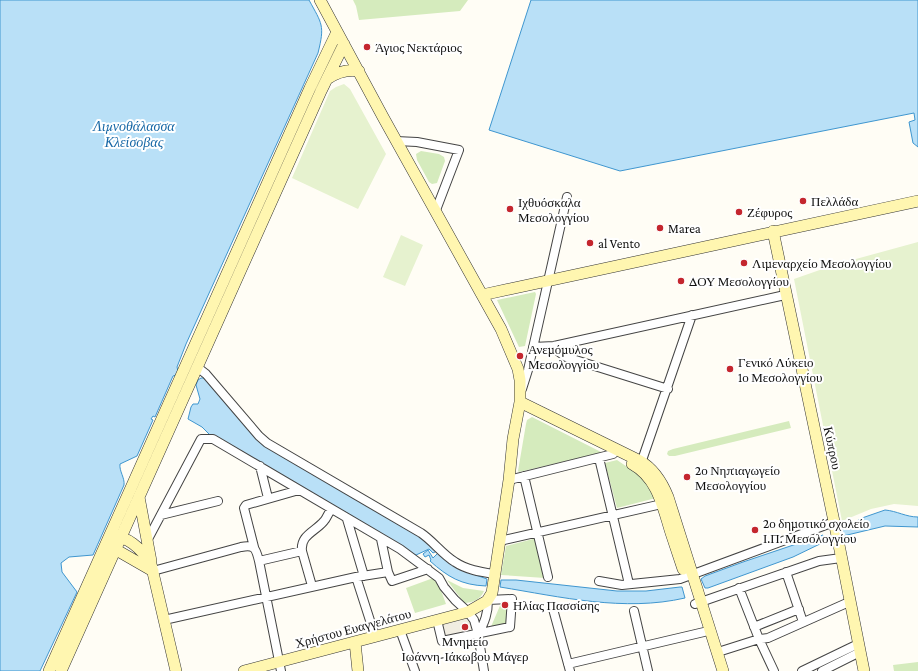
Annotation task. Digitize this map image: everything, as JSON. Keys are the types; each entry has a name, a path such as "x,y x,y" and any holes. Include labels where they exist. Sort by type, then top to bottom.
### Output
{"street":[{"path":"320,0 396,141 436,210 501,329 517,366 520,380 520,401"},
{"path":"49,671 307,95 337,32"},
{"path":"61,671 344,44"},
{"path":"327,79 334,74 343,71 352,70 359,72"},
{"path":"396,141 417,142 459,150 436,210"},
{"path":"478,634 485,622 488,608 500,541 509,480 513,439 520,401 567,197"},
{"path":"482,294 918,201"},
{"name":"Κύπρου","path":"772,232 842,558 864,671"},
{"path":"533,347 554,346 785,295"},
{"path":"641,465 692,315"},
{"path":"554,346 566,357 668,389"},
{"path":"197,367 206,374 258,436 267,443 421,533 453,561 472,570 494,574"},
{"path":"520,401 613,454 641,465 654,485 662,504 698,602 727,671"},
{"path":"520,401 653,471 664,488 689,576"},
{"path":"147,542 201,439 213,439 331,510 400,549 440,578 444,587 474,620 478,634 484,671"},
{"path":"509,480 613,454"},
{"path":"599,458 629,584"},
{"path":"260,466 268,498"},
{"path":"524,476 548,577"},
{"path":"280,666 259,561 244,508 246,505 299,490"},
{"path":"139,497 152,568 176,671"},
{"path":"161,515 218,501"},
{"path":"500,541 662,504"},
{"path":"312,586 301,546 303,540 324,522 331,510"},
{"path":"348,520 375,636"},
{"path":"599,581 622,585 673,581 834,522"},
{"path":"108,539 114,537 120,538 137,546 152,568"},
{"path":"381,538 388,572 392,580 428,569"},
{"path":"108,539 111,546 115,550 152,568 241,547 254,547"},
{"path":"259,561 302,551"},
{"path":"698,602 819,561 842,558"},
{"path":"164,620 312,586 388,572"},
{"path":"786,572 803,622"},
{"path":"739,588 759,639 774,671"},
{"path":"437,620 442,641 510,627 512,599 490,596"},
{"name":"Χρήστου Ευαγγελάτου","path":"244,671 280,666 375,636 468,612 481,605 490,596"},
{"path":"698,602 704,632 716,671"},
{"path":"719,652 759,639 768,638 850,602"},
{"path":"553,609 569,668 642,647 704,632"},
{"path":"754,627 799,609"},
{"path":"634,611 648,671"},
{"path":"400,630 415,671"},
{"path":"355,642 358,671"},
{"path":"802,671 859,648"},
{"path":"822,671 859,648"},
{"path":"719,652 723,671"}],"green space":[{"path":"353,0 468,0 460,11 359,20"},
{"path":"344,84 350,89 386,154 358,209 292,178 330,91"},
{"path":"421,151 439,154 444,157 445,161 437,183 432,184 429,182 417,160 416,154"},
{"path":"401,235 423,245 405,286 383,277"},
{"path":"918,242 918,506 894,504 871,509 842,521 794,279 834,265"},
{"path":"535,292 536,294 525,346 519,347 497,300"},
{"path":"532,417 601,452 519,472 526,424 527,420"},
{"path":"789,421 791,428 675,456 669,456 667,454 668,451 673,449"},
{"path":"617,460 645,479 656,498 617,508 605,463"},
{"path":"537,538 545,578 501,575 506,546"},
{"path":"436,577 446,604 415,613 406,588"},
{"path":"447,580 463,588 484,591 476,600 464,603"},
{"path":"502,601 509,602 506,625 490,629"},
{"path":"918,662 918,671 894,671 893,665"}],"shaded area":[{"path":"469,616 476,635 440,643 436,624"}],"water":[{"name":"Λιμνοθάλασσα Κλείσοβας","path":"0,0 309,0 319,20 322,30 318,53 186,344 177,367 178,371 176,375 173,376 155,417 153,416 151,419 153,420 137,456 120,464 124,485 93,555 69,557 61,563 62,572 77,592 40,671 0,671"},
{"path":"531,0 918,0 918,147 913,143 909,122 915,120 914,113 620,171 489,130"},
{"path":"205,378 262,443 420,537 428,542 437,551 433,553 429,549 416,555 411,553 347,513 211,436 202,427 188,419 191,407 193,404 198,404 200,399 196,385 198,380"},
{"path":"885,510 918,517 918,527 885,526 843,536 842,530 862,518"},
{"path":"823,535 824,542 793,557 708,588 705,588 701,579 705,576 743,562"},
{"path":"428,550 433,558 438,553 459,569 487,579 486,586 469,584 449,576 430,561 429,555 425,557 423,554"},
{"path":"501,580 516,580 617,591 646,591 682,587 685,598 639,604 592,602 500,587"}],"place":[{"name":"Άγιος Νεκτάριος","path":"367,47"},
{"name":"Πελλάδα","path":"803,201"},
{"name":"Ιχθυόσκαλα Μεσολογγίου","path":"510,209"},
{"name":"Ζέφυρος","path":"739,212"},
{"name":"Marea","path":"660,228"},
{"name":"al Vento","path":"590,243"},
{"name":"Λιμεναρχείο Μεσολογγίου","path":"744,263"},
{"name":"ΔΟΥ Μεσολογγίου","path":"681,281"},
{"name":"Ανεμόμυλος Μεσολογγίου","path":"520,356"},
{"name":"Γενικό Λύκειο 1ο Μεσολογγίου","path":"730,369"},
{"name":"2ο Νηπιαγωγείο Μεσολογγίου","path":"687,477"},
{"name":"2ο δημοτικό σχολείο Ι.Π. Μεσολογγίου","path":"755,530"},
{"name":"Ηλίας Πασσίσης","path":"505,605"},
{"name":"Μνημείο Ιωάννη-Ιάκωβου Μάγερ","path":"465,627"}]}
